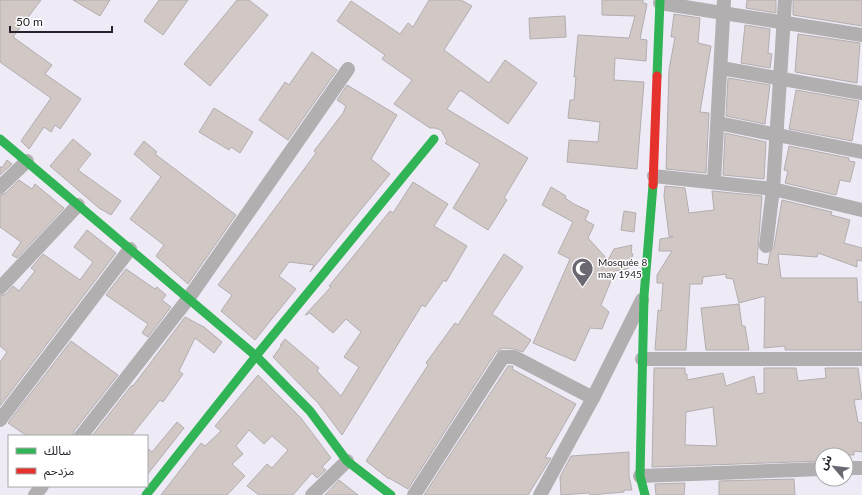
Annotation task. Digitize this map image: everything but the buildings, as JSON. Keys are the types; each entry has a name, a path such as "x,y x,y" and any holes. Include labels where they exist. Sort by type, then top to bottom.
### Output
{"street":[{"path":"766,246 773,188 785,0"},
{"path":"645,495 640,476 642,360 644,296 654,176 660,1 724,6 783,22 862,35"},
{"path":"714,182 724,6"},
{"path":"721,68 862,94"},
{"path":"82,435 188,299 348,69"},
{"path":"718,123 776,133 862,151"},
{"path":"0,138 256,356 310,411 347,461 391,495"},
{"path":"146,495 256,356 434,139"},
{"path":"0,187 27,162"},
{"path":"654,176 773,188 862,210"},
{"path":"0,288 78,205"},
{"path":"0,420 130,250"},
{"path":"540,495 593,398 644,296"},
{"path":"414,495 503,357 514,357 593,398"},
{"path":"642,360 862,359"},
{"path":"312,495 347,461"},
{"path":"640,476 814,469"},
{"path":"35,495 41,487"}],"traffic: fast":[{"path":"657,76 660,0"},
{"path":"0,139 256,356 310,411 347,461 391,495"},
{"path":"146,495 256,356 434,139"},
{"path":"645,495 640,476 644,296 653,185"}],"traffic: jam":[{"path":"653,185 657,76"}],"place":[{"name":"Mosquée 8 may 1945","path":"583,288"}]}
